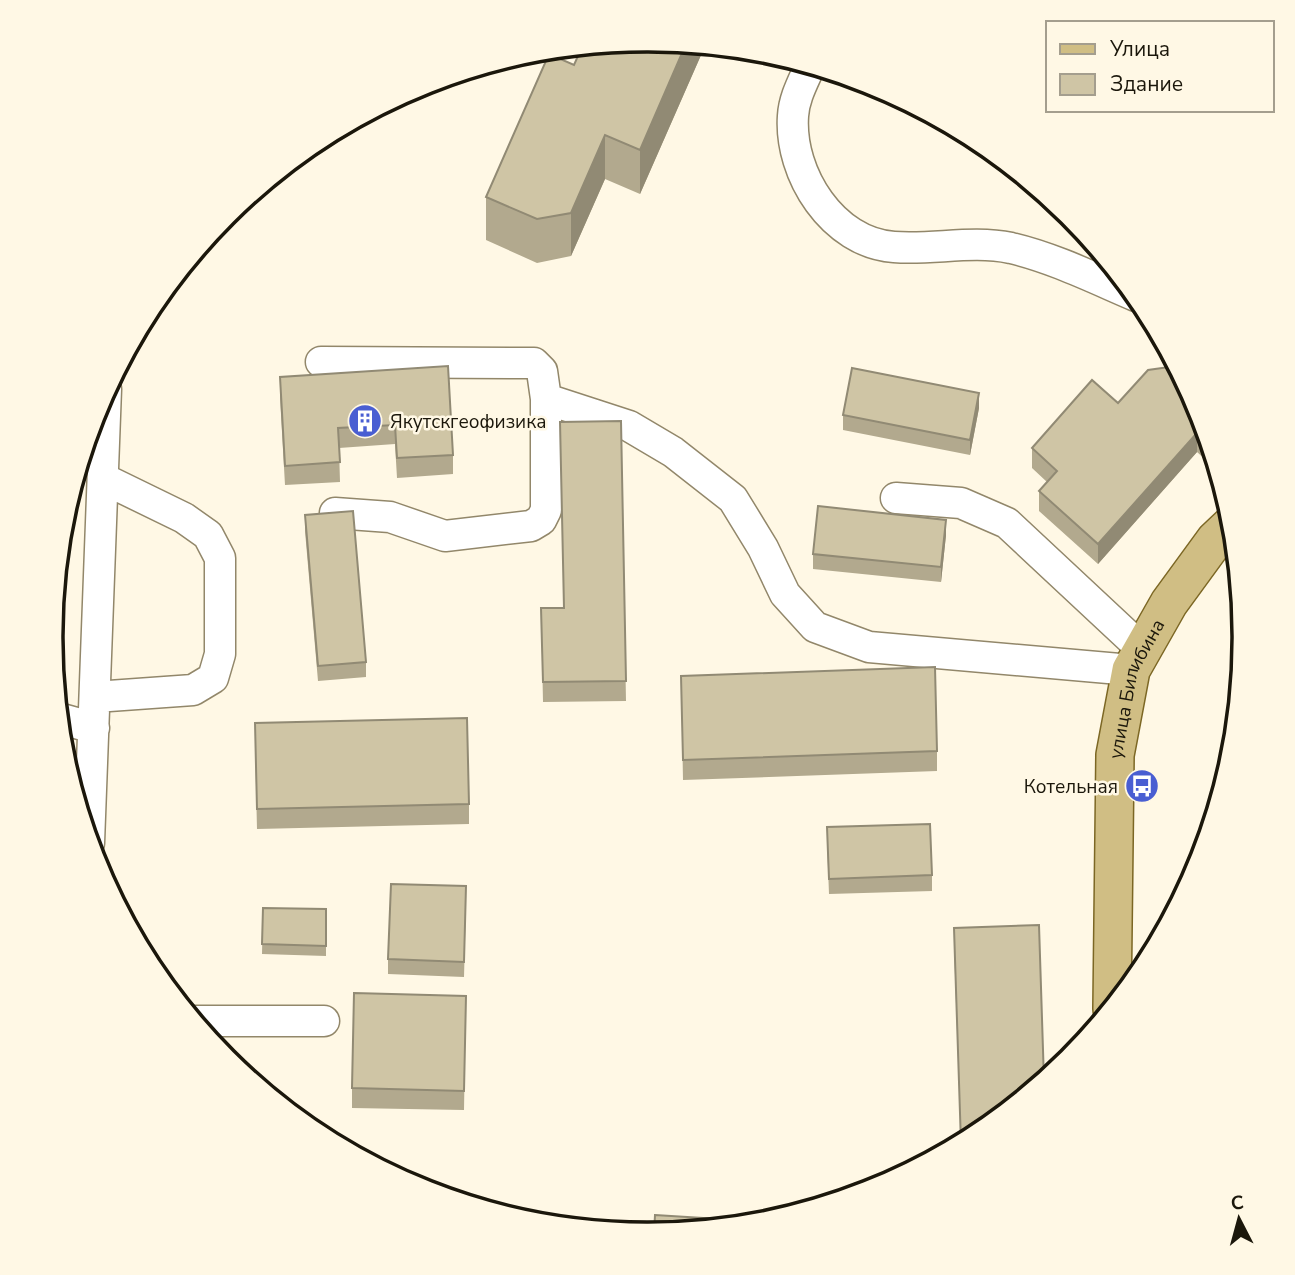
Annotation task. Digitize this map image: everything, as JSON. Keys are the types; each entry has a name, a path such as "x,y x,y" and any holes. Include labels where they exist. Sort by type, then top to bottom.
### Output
{"main road":[{"name":"улица Билибина","path":"1112,994 1115,755 1137,660 1169,603 1223,533"}],"street":[{"path":"806,74 794,101 794,134 813,192 846,231 892,247 975,243 1012,248 1117,288"},
{"path":"321,362 534,363 542,371 547,399 546,510 541,520 531,526 445,536 390,516 335,513"},
{"path":"547,399 629,426 673,452 733,499 763,548 785,594 815,627 869,647 1137,660"},
{"path":"90,814 104,479 98,438"},
{"path":"94,697 193,690 213,678 220,654 220,558 208,535 184,518 104,479"},
{"path":"896,498 961,503 1007,523 1137,660"},
{"path":"69,721 94,728"},
{"path":"206,1021 324,1021"}],"building":[{"path":"609,54 682,54 640,150 605,135 571,213 537,219 486,197 545,62 562,60 574,65 577,57"},
{"name":"Якутскгеофизика","path":"448,366 453,455 397,458 395,425 338,428 340,462 285,466 280,377"},
{"path":"1166,367 1196,435 1098,544 1039,491 1057,471 1032,448 1092,380 1118,403 1148,370"},
{"path":"852,368 979,393 970,440 843,415"},
{"path":"621,421 626,681 543,682 541,608 564,608 560,422"},
{"path":"818,506 946,520 941,567 813,554"},
{"path":"353,511 366,662 318,666 305,515"},
{"path":"935,667 937,751 683,760 681,676"},
{"path":"467,718 469,804 257,809 255,723"},
{"path":"930,824 932,875 829,879 827,827"},
{"path":"391,884 466,886 464,962 388,959"},
{"path":"263,908 326,909 326,946 262,944"},
{"path":"1039,925 1044,1067 1004,1102 961,1132 954,928"},
{"path":"354,993 466,996 464,1091 352,1088"},
{"path":"655,1215 711,1218 686,1221 655,1222"}],"place":[{"name":"Якутскгеофизика","path":"365,421"},
{"name":"Котельная","path":"1142,786"}]}
